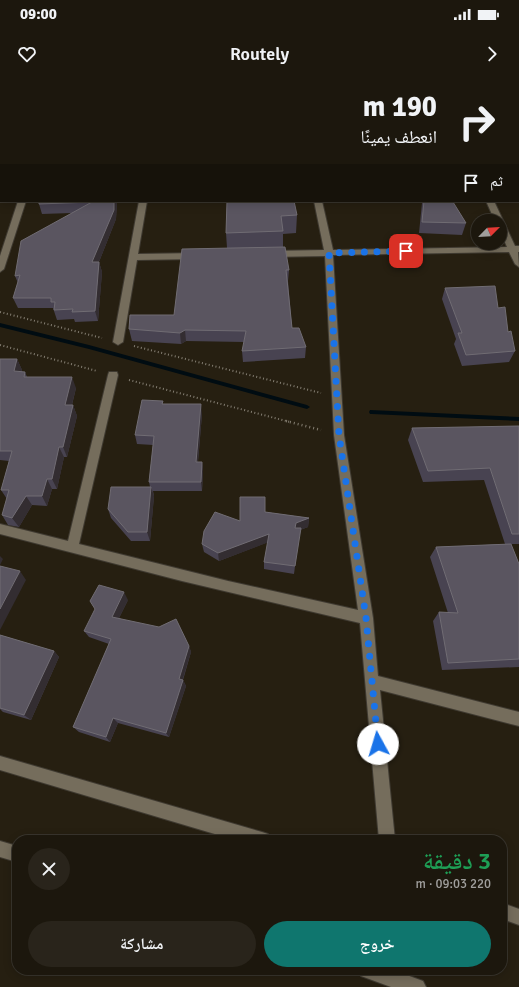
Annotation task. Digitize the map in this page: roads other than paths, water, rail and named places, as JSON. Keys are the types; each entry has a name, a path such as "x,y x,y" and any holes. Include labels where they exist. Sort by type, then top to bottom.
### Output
{"street":[{"path":"0,269 22,202"},
{"path":"118,342 143,202"},
{"path":"318,202 329,253 339,435 366,618 387,835"},
{"path":"490,202 496,214"},
{"path":"507,234 516,249 519,264"},
{"path":"259,254 516,249"},
{"path":"133,257 204,256"},
{"path":"72,548 113,375"},
{"path":"0,529 306,605 366,618"},
{"path":"372,681 519,720"},
{"path":"0,763 245,835"},
{"path":"0,849 12,853"},
{"path":"507,913 519,916"},
{"path":"382,975 417,987"}],"waterway":[{"path":"0,325 89,347 307,407"},
{"path":"372,412 519,419"}]}
